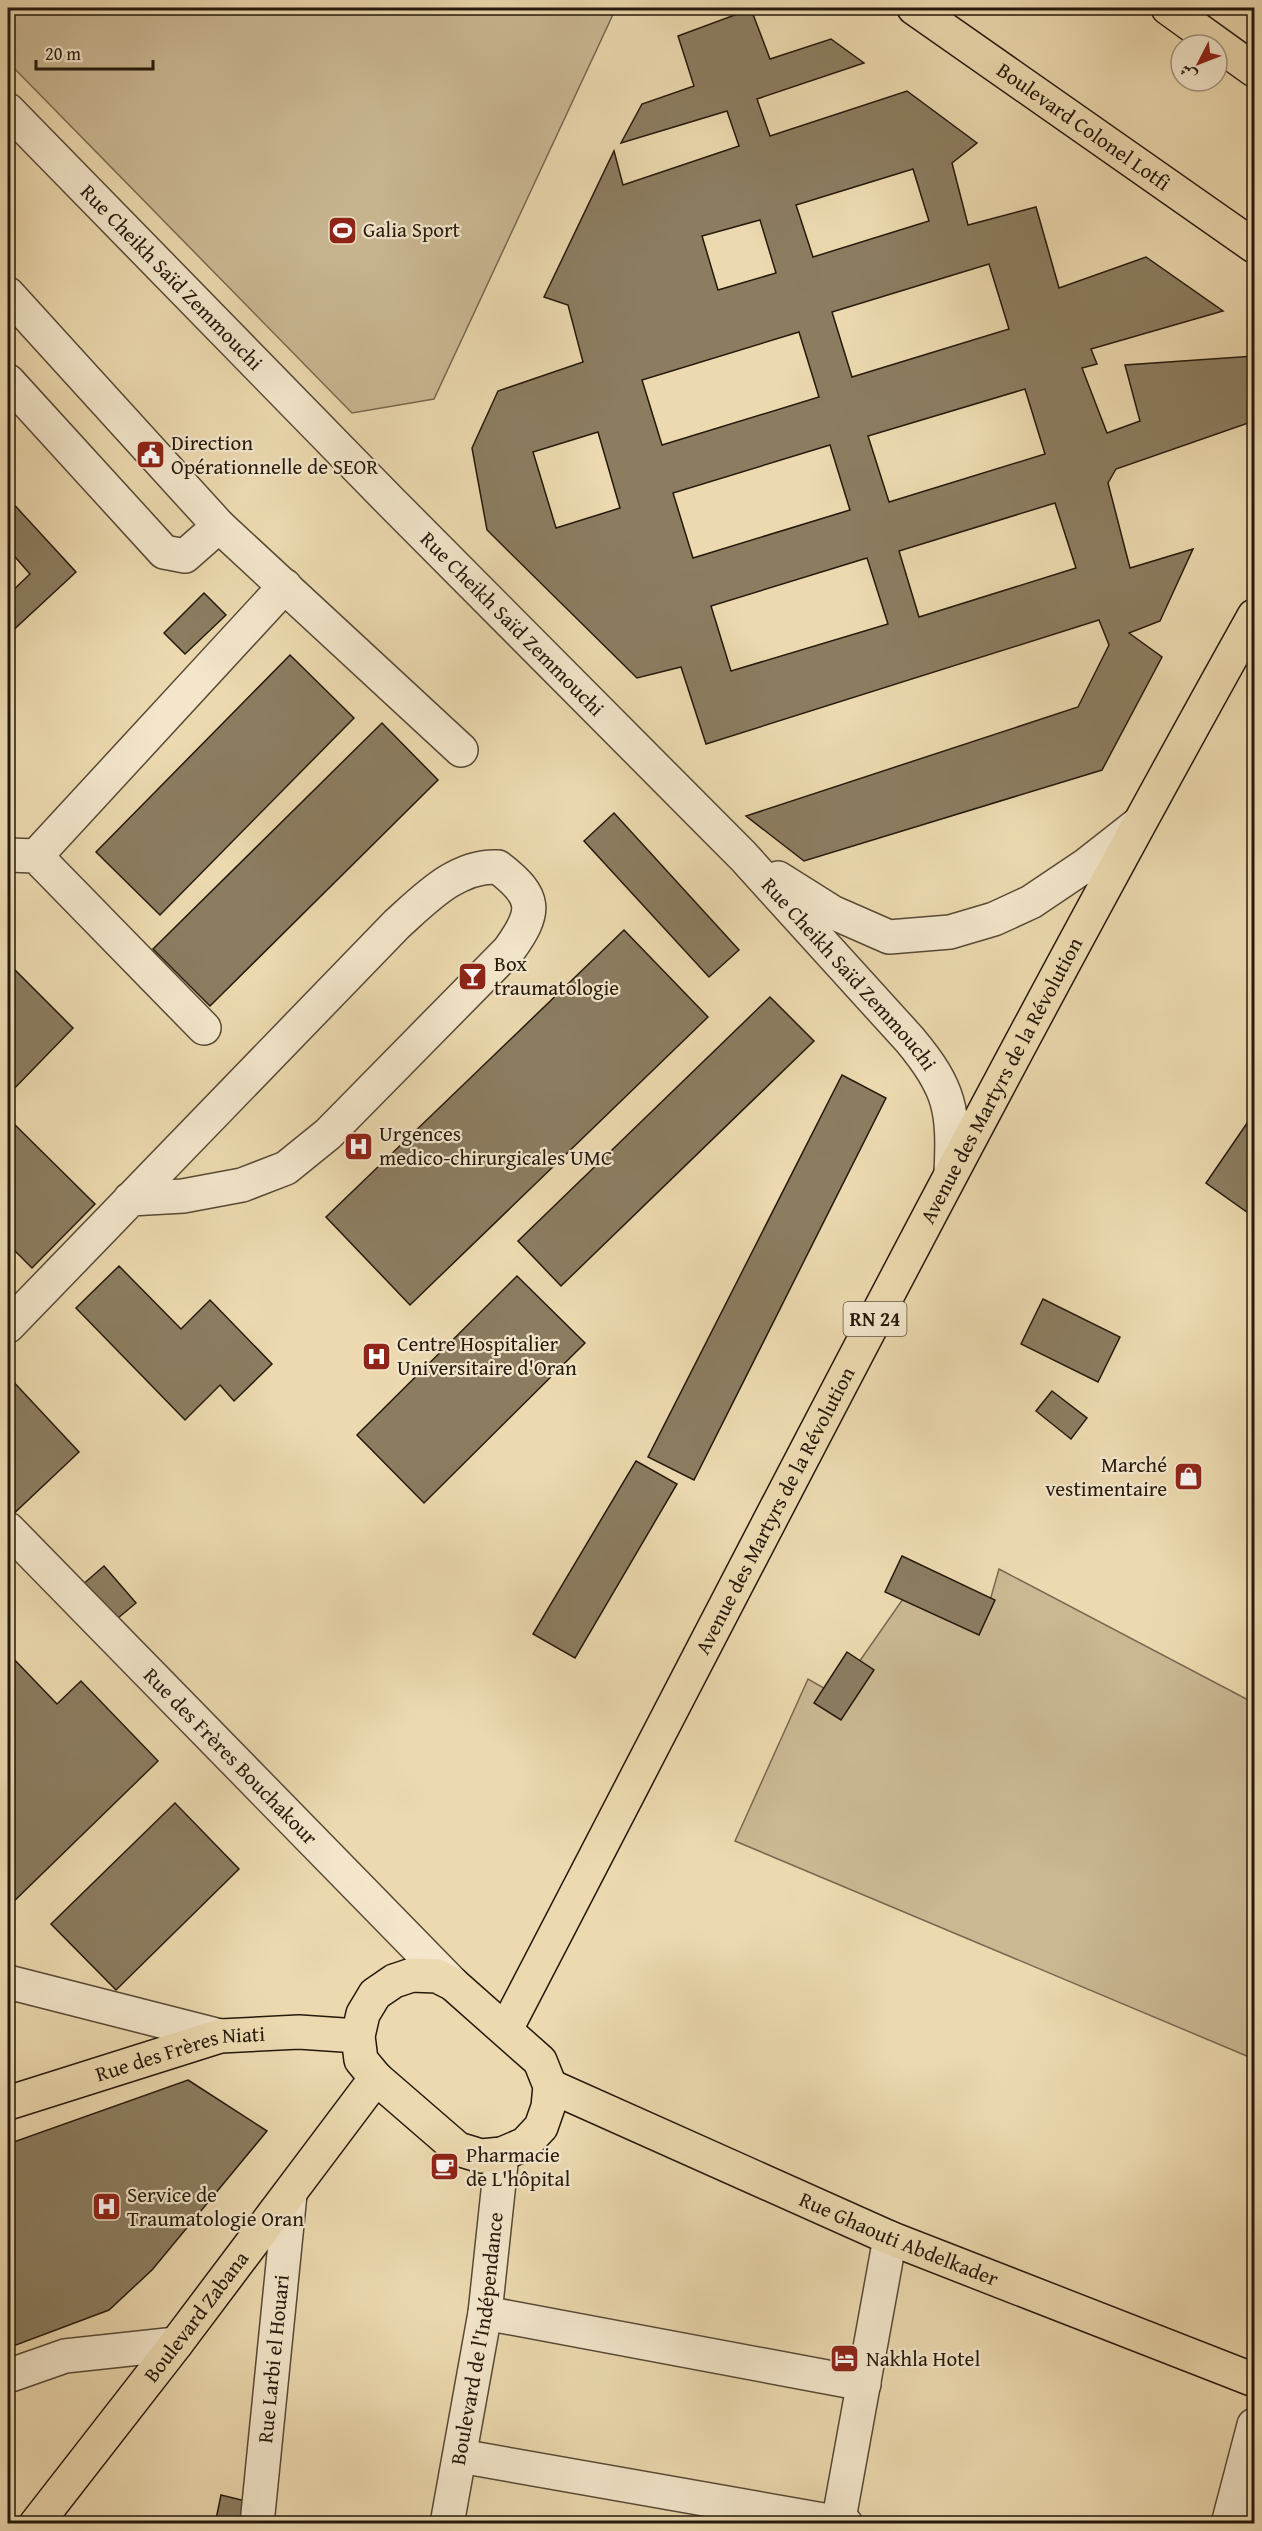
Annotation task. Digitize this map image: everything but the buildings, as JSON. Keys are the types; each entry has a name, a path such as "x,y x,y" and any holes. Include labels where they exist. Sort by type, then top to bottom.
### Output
{"main road":[{"name":"Boulevard Colonel Lotfi","path":"914,8 1254,246"},
{"path":"1168,8 1254,70"},
{"name":"Avenue des Martyrs de la Révolution","path":"506,2029 951,1173 1137,825 1254,616"},
{"path":"412,1975 437,1976 453,1984 506,2029 540,2061 550,2086 548,2107 541,2127 525,2144 502,2154 481,2156 458,2149 376,2078 362,2060 358,2036 363,2014 375,1994 394,1981 412,1975"},
{"name":"Rue des Frères Niati","path":"8,2103 220,2036 299,2032 358,2036"},
{"name":"Boulevard Zabana","path":"36,2523 176,2344 376,2078"},
{"name":"Rue Ghaouti Abdelkader","path":"550,2086 890,2238 1254,2380"}],"street":[{"name":"Rue Cheikh Saïd Zemmouchi","path":"8,110 391,502 743,856 931,1066 947,1097 953,1128 951,1173"},
{"path":"8,294 219,526 461,750"},
{"path":"8,381 164,552 185,556 219,526"},
{"path":"204,1028 22,855 285,586"},
{"path":"743,856 832,912 890,937 950,932 994,919 1031,902 1086,865 1137,825"},
{"path":"8,1326 130,1199 397,924 441,886 482,866 498,867 526,893 529,907 525,928 509,950 328,1134 286,1168 242,1185 183,1196 130,1199"},
{"name":"Rue des Frères Bouchakour","path":"8,1529 453,1984"},
{"path":"8,1982 220,2036"},
{"name":"Boulevard de l'Indépendance","path":"447,2523 485,2313 502,2154"},
{"name":"Rue Larbi el Houari","path":"257,2523 290,2194"},
{"path":"460,2456 841,2523 890,2238"},
{"path":"485,2313 864,2384"},
{"path":"8,2376 65,2356 176,2344"},
{"path":"1228,2523 1254,2425"}],"shaded area":[{"name":"Galia Sport","path":"8,8 616,8 434,399 352,413 8,62"},
{"path":"999,1569 1254,1703 1254,2059 735,1841 808,1679 836,1695 919,1576 987,1611"}],"place":[{"name":"Galia Sport","path":"342,230"},
{"name":"Direction Opérationnelle de SEOR","path":"150,455"},
{"name":"Box traumatologie","path":"473,976"},
{"name":"Urgences medico-chirurgicales UMC","path":"358,1146"},
{"name":"Centre Hospitalier Universitaire d'Oran","path":"376,1356"},
{"name":"Marché vestimentaire","path":"1188,1477"},
{"name":"Pharmacie de L'hôpital","path":"445,2167"},
{"name":"Service de Traumatologie Oran","path":"106,2207"},
{"name":"Nakhla Hotel","path":"845,2359"}]}
